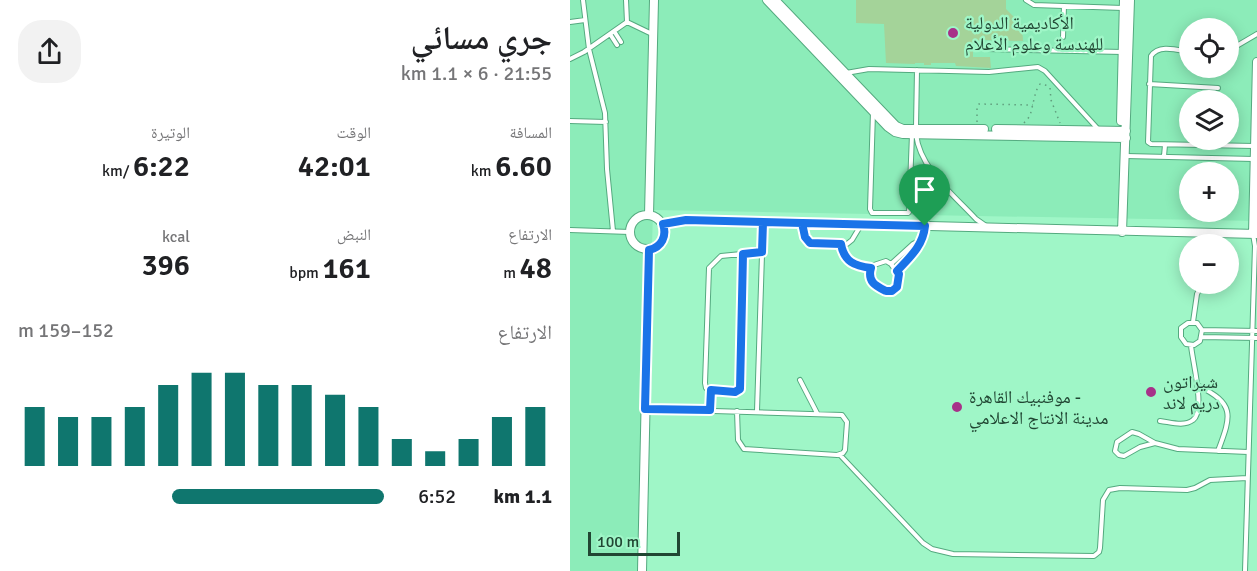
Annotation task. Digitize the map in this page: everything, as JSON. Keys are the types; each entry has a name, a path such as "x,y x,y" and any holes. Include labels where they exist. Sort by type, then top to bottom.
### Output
{"street":[{"path":"649,215 654,0"},
{"path":"767,0 893,124 903,129 915,132 1124,134"},
{"path":"776,0 820,51"},
{"path":"1120,232 1127,4"},
{"path":"663,224 686,220 1255,234 1257,62"},
{"path":"844,76 891,130 899,133 1022,129 1099,134"},
{"path":"649,215 663,224 662,241 659,246 649,250 637,247 633,243 631,226 638,218 649,215"},
{"path":"642,571 649,250"}],"lane":[{"path":"583,0 589,49 606,122 607,169 614,231"},
{"path":"626,0 627,22"},
{"path":"1026,0 1034,5 1127,4"},
{"path":"1063,37 1064,6"},
{"path":"570,22 585,20"},
{"path":"570,59 589,49 627,22"},
{"path":"627,22 653,35"},
{"path":"612,32 619,43"},
{"path":"1239,45 1257,34"},
{"path":"987,49 1126,53"},
{"path":"1179,51 1155,50 1150,58 1147,141 1151,144 1165,145 1255,146"},
{"path":"844,76 863,69 989,72 1035,67 1043,69 1052,78 1099,134"},
{"path":"873,111 870,210 872,213 909,212 917,70"},
{"path":"1149,84 1218,88"},
{"path":"570,121 606,122"},
{"path":"915,132 921,155 928,167 976,219 988,228"},
{"path":"1164,156 1165,145"},
{"path":"1123,155 1255,159"},
{"path":"897,271 923,239 928,167"},
{"path":"757,411 763,222"},
{"path":"802,223 805,237 810,243 841,244 852,240 861,225"},
{"path":"570,231 630,232"},
{"path":"1245,571 1254,338 1255,234"},
{"path":"891,264 913,244 923,239"},
{"path":"841,244 842,251 849,261 855,265 871,268"},
{"path":"743,254 741,387 735,392 711,390 706,388 705,383 709,268 722,256 762,252"},
{"path":"885,261 891,264 899,274 897,287 892,291 886,291 871,281 869,275 871,268 879,262 885,261"},
{"path":"1193,322 1197,294"},
{"path":"1193,322 1202,330 1202,337 1198,343 1191,345 1183,341 1180,333 1184,325 1193,322"},
{"path":"1202,330 1254,331"},
{"path":"1202,337 1254,338"},
{"path":"1160,421 1184,424 1194,420 1199,408 1191,345"},
{"path":"800,380 818,413"},
{"path":"1197,385 1221,399 1227,412 1226,431 1218,451"},
{"path":"710,410 711,390"},
{"path":"645,409 757,411 842,415 846,419 845,450 840,454 744,449 738,440 737,411"},
{"path":"1155,443 1140,447 1124,456 1115,451 1117,442 1132,432 1155,443 1191,451 1248,452"},
{"path":"840,454 923,543 932,549 953,554 1094,556 1101,548 1103,500 1109,490 1120,488 1187,490 1210,480 1247,478"}],"path":[{"path":"1052,78 1051,99 1064,130"},
{"path":"1022,129 1024,120 1030,116 1040,84 1050,86"},
{"path":"977,129 977,107 980,104 1033,105"}],"shaded area":[{"path":"570,0 1257,0 1257,221 1239,221 1239,162 1179,162 1179,220 653,210 643,571 570,571"}],"building":[{"name":"الأكاديمية الدولية للهندسة وعلوم الأعلام","path":"856,0 1006,0 1006,9 1022,25 1023,41 981,40 980,43 973,43 973,57 990,57 991,68 956,66 955,63 924,65 924,63 886,63 884,24 856,23"}],"place":[{"name":"الأكاديمية الدولية للهندسة وعلوم الأعلام","path":"953,33"},
{"name":"شيراتون دريم لاند","path":"1151,392"},
{"name":"موفنبيك القاهرة - مدينة الانتاج الاعلامي","path":"957,407"}],"route":[{"path":"686,220 925,226 920,245 897,271 899,279 897,287 892,291 886,291 871,281 869,275 871,268 855,265 845,257 841,244 814,245 810,243 805,237 802,223 763,222 762,252 743,254 740,389 737,392 711,390 710,410 645,409 649,250 659,246 662,241 663,224 686,220"}]}
